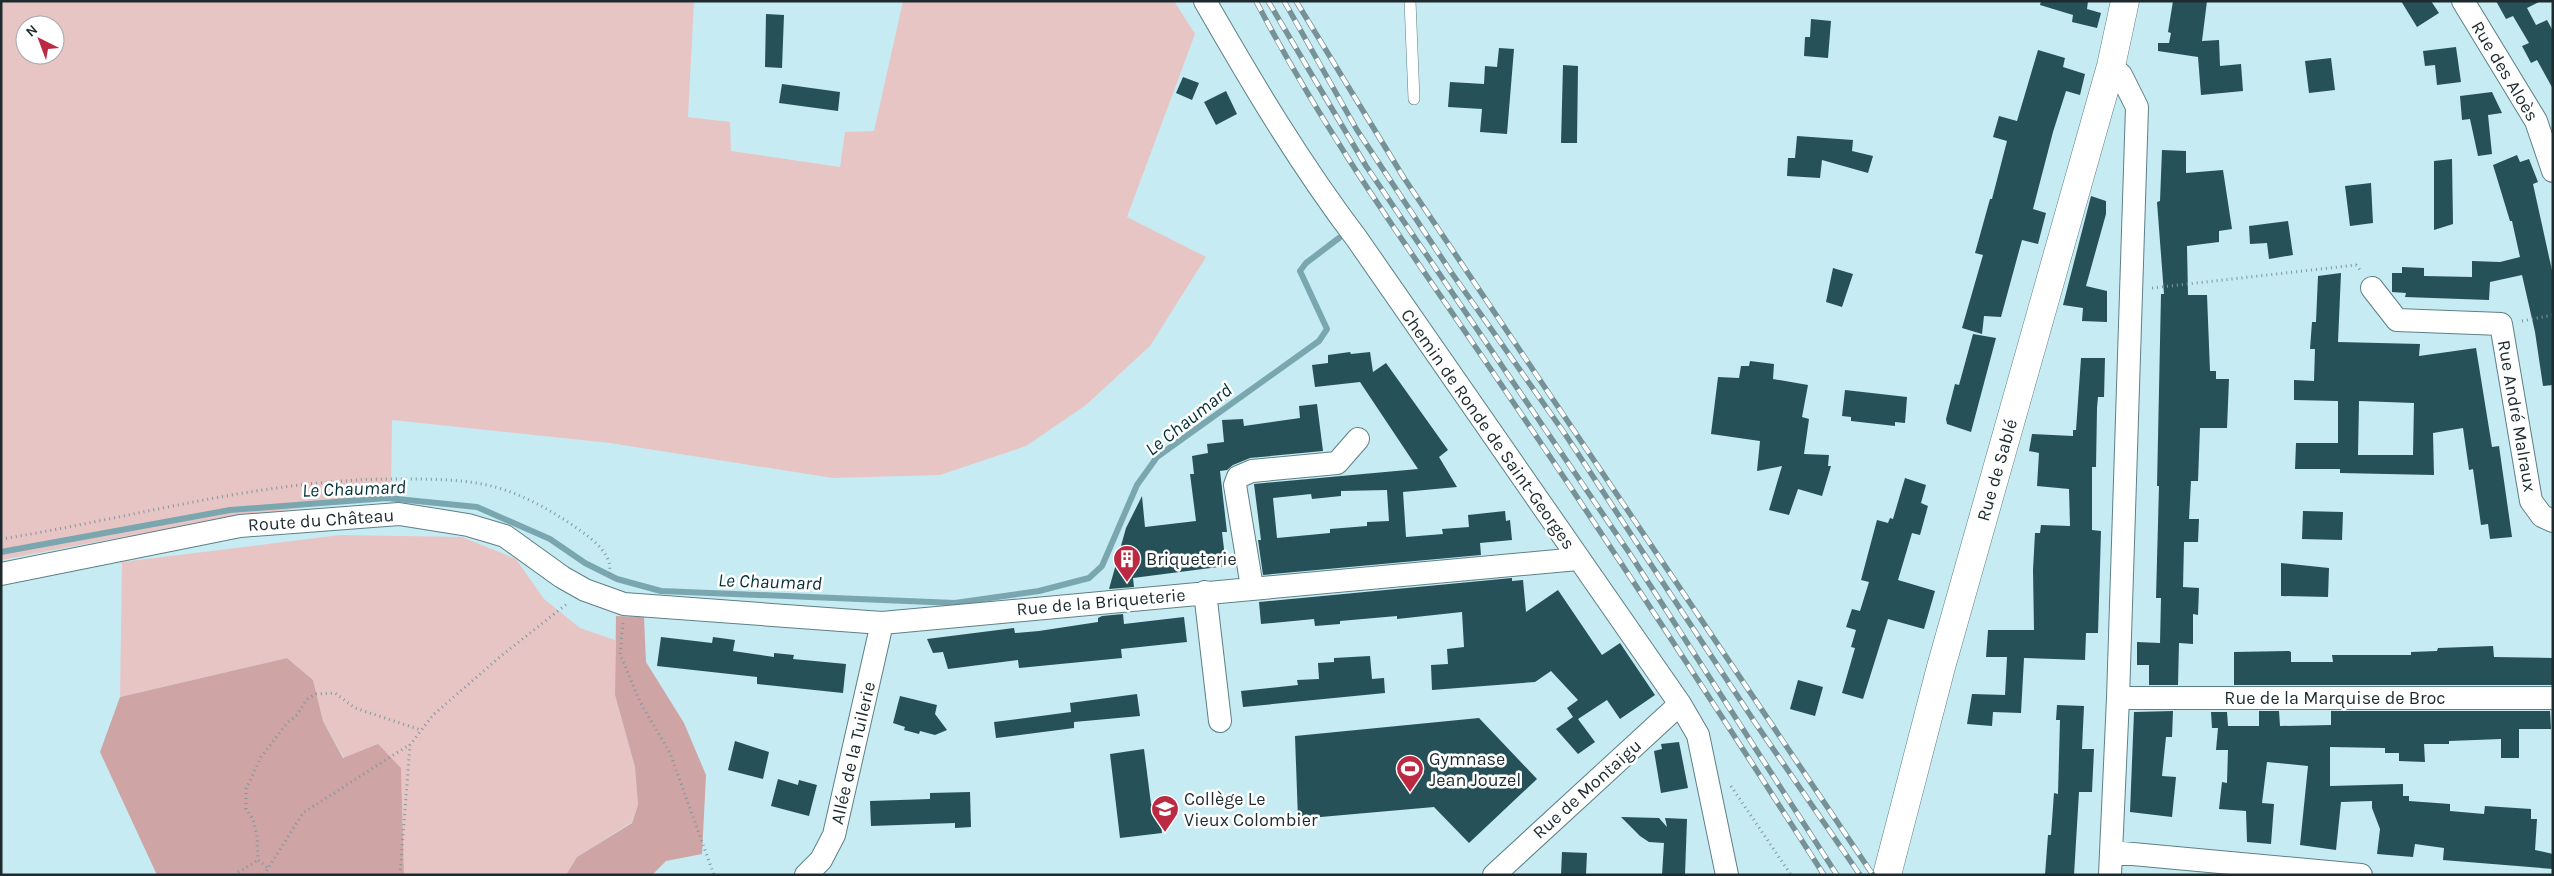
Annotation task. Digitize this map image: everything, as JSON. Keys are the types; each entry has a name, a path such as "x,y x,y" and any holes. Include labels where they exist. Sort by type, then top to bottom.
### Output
{"main road":[{"name":"Rue de Sablé","path":"1888,875 1941,668 2110,66 2125,1"}],"street":[{"name":"Chemin de Ronde de Saint-Georges","path":"1205,1 1264,103 1330,204 1357,239 1680,704 1698,735 1727,875"},
{"name":"Rue des Aloès","path":"2463,1 2536,121 2553,171"},
{"path":"2110,66 2121,75 2137,108 2129,291 2118,698 2110,875"},
{"name":"Rue André Malraux","path":"2372,288 2397,320 2501,324 2531,501 2542,516 2553,521"},
{"path":"1252,587 1235,485 1238,477 1252,471 1338,463 1358,439"},
{"name":"Route du Château","path":"1,574 240,526 399,514 468,525 505,536 562,577 585,590 624,604"},
{"name":"Rue de la Briqueterie","path":"624,604 882,623 1252,587 1578,559"},
{"path":"1205,592 1220,721"},
{"name":"Allée de la Tuilerie","path":"806,875 821,860 834,835 882,623"},
{"name":"Rue de la Marquise de Broc","path":"2118,698 2553,698"},
{"name":"Rue de Montaigu","path":"1494,875 1680,704"},
{"path":"2111,852 2361,875"}],"lane":[{"path":"1410,1 1414,99"}],"path":[{"path":"2129,291 2356,265 2372,288"},
{"path":"2501,324 2553,315"},
{"path":"264,875 267,867 303,813 410,744 433,715 493,663 585,590"},
{"path":"624,604 620,654 640,702 670,753 714,875"},
{"path":"267,867 258,860 255,827 246,809 246,788 261,756 288,722 297,714 306,700 316,694 335,693 355,708 421,730"},
{"path":"400,875 410,744"},
{"path":"1730,784 1791,875"},
{"path":"234,875 258,860"}],"shaded area":[{"path":"1,1 694,1 688,117 730,122 731,151 840,167 845,132 874,131 903,1 1174,1 1195,34 1127,217 1206,257 1150,346 1086,405 1026,446 940,475 833,478 610,443 392,420 391,493 122,537 1,560"},
{"path":"340,535 462,537 516,559 544,599 580,628 615,640 615,695 635,767 638,805 632,822 577,857 566,875 404,875 401,768 344,758 323,721 313,680 287,658 120,697 122,562"},
{"path":"616,616 644,617 646,662 684,723 706,775 702,854 666,861 652,875 566,875 577,857 632,823 638,805 635,767 615,695"},
{"path":"287,658 313,680 323,721 343,758 378,744 401,768 404,875 157,875 100,752 120,697"}],"building":[{"path":"2041,1 2088,1 2087,9 2101,13 2097,28 2072,22 2073,15 2040,5"},
{"path":"2173,1 2207,1 2202,41 2219,40 2220,66 2241,64 2243,91 2201,95 2198,57 2158,51 2158,43 2169,43 2171,33 2168,32"},
{"path":"2401,1 2431,1 2439,13 2417,27"},
{"path":"2496,1 2541,1 2527,8 2536,25 2547,20 2553,31 2553,89 2537,60 2531,63 2522,46 2529,43 2513,16 2506,19"},
{"path":"766,14 784,15 782,68 765,67"},
{"path":"1811,19 1831,21 1828,58 1804,56 1805,37 1810,37"},
{"path":"2456,47 2461,82 2437,85 2435,65 2425,66 2423,51"},
{"path":"1499,48 1514,49 1507,134 1480,132 1482,109 1448,107 1450,82 1484,84 1485,66 1497,67"},
{"path":"2038,50 2065,58 2063,67 2085,74 2080,95 2066,91 2053,132 2033,209 2046,213 2038,244 2022,240 2001,317 1984,316 1982,334 1962,328 1983,255 1975,253 1990,199 1992,199 2007,141 1993,137 1999,116 2017,121"},
{"path":"2331,58 2335,90 2309,93 2305,61"},
{"path":"1563,65 1578,66 1577,143 1561,143"},
{"path":"1183,77 1199,83 1192,100 1176,93"},
{"path":"782,84 840,92 838,111 779,103"},
{"path":"1226,91 1237,114 1216,125 1204,102"},
{"path":"2492,92 2502,113 2488,115 2492,154 2478,156 2470,119 2462,120 2460,96"},
{"path":"1797,136 1853,140 1852,151 1873,156 1868,173 1822,160 1820,178 1787,176 1788,158 1795,158"},
{"path":"2162,150 2186,151 2186,173 2223,170 2232,229 2219,231 2219,242 2187,246 2188,295 2207,295 2210,371 2216,371 2216,379 2229,379 2227,428 2200,428 2198,481 2191,481 2189,519 2199,519 2198,542 2184,542 2183,587 2199,588 2198,615 2193,614 2193,644 2179,643 2178,685 2149,685 2149,665 2137,665 2137,642 2160,643 2161,598 2156,598 2159,486 2157,486 2161,294 2164,294 2157,202 2160,201"},
{"path":"2517,155 2520,162 2529,159 2538,182 2533,184 2553,275 2553,385 2543,386 2535,332 2522,275 2490,282 2489,300 2405,297 2406,293 2392,292 2392,273 2402,273 2402,267 2424,268 2424,276 2472,277 2472,261 2500,262 2520,257 2512,221 2510,221 2493,165"},
{"path":"2452,159 2453,224 2434,230 2434,161"},
{"path":"2371,183 2373,223 2350,226 2345,186"},
{"path":"2091,196 2106,201 2106,214 2086,286 2107,291 2107,322 2082,321 2083,308 2063,305"},
{"path":"2288,221 2293,255 2269,259 2267,243 2250,244 2249,226"},
{"path":"1833,268 1853,274 1842,307 1826,302"},
{"path":"2341,273 2338,342 2420,344 2419,356 2476,348 2492,447 2499,446 2512,537 2490,539 2488,524 2481,525 2473,469 2469,470 2463,428 2433,433 2434,475 2340,473 2340,469 2295,469 2296,443 2338,443 2338,401 2294,400 2294,380 2314,381 2315,349 2310,349 2312,322 2316,322 2318,276","holes":["2359,401 2414,403 2413,455 2358,455"]},
{"path":"1973,334 1996,338 1971,432 1947,424 1946,419 1955,384 1959,385"},
{"path":"1370,352 1373,372 1386,363 1448,450 1439,457 1457,487 1403,492 1406,537 1443,534 1442,529 1469,527 1468,515 1505,511 1506,521 1510,520 1512,540 1480,543 1481,555 1263,575 1258,540 1261,540 1254,484 1418,469 1360,382 1315,387 1312,365 1328,363 1328,355","holes":["1387,490 1389,521 1367,522 1367,526 1330,529 1330,533 1277,538 1273,498 1311,494 1312,499 1341,496 1341,491"]},
{"path":"2081,358 2105,358 2104,397 2098,397 2097,408 2096,467 2092,467 2092,530 2101,531 2098,633 2086,633 2085,660 2024,658 2021,713 1993,712 1992,726 1967,724 1972,694 2005,695 2007,657 1986,657 1988,630 2034,630 2033,570 2035,533 2040,533 2041,525 2070,526 2069,489 2037,486 2039,453 2029,451 2032,434 2073,436 2073,430 2076,430"},
{"path":"1750,361 1774,364 1773,379 1808,385 1802,417 1809,419 1804,454 1829,455 1828,466 1831,466 1822,496 1798,489 1789,515 1769,510 1782,466 1757,471 1760,441 1711,434 1718,377 1739,378 1741,366 1749,366"},
{"path":"1845,390 1907,397 1905,423 1895,422 1895,426 1851,421 1851,417 1842,416"},
{"path":"1317,404 1323,451 1250,458 1233,465 1227,470 1220,471 1227,532 1222,532 1226,566 1133,578 1134,587 1109,589 1126,528 1142,496 1145,527 1196,521 1190,474 1194,474 1192,456 1208,453 1207,444 1224,442 1222,420 1243,419 1244,426 1300,418 1299,406"},
{"path":"1905,478 1926,485 1921,503 1928,506 1920,535 1912,533 1898,580 1935,591 1924,629 1888,619 1863,699 1842,693 1855,648 1851,647 1856,630 1846,627 1852,609 1860,611 1869,582 1861,580 1877,520 1888,523 1890,518 1893,519"},
{"path":"2303,511 2343,512 2342,540 2302,539"},
{"path":"2281,563 2329,568 2328,597 2281,596"},
{"path":"1512,578 1512,581 1523,580 1526,612 1558,590 1602,655 1620,643 1655,695 1620,719 1607,700 1578,719 1595,742 1578,754 1556,729 1573,717 1567,708 1578,700 1551,671 1535,682 1432,690 1431,665 1448,664 1447,649 1464,647 1462,612 1397,619 1397,616 1340,621 1340,624 1315,626 1314,619 1261,624 1259,602"},
{"path":"1123,614 1124,624 1184,617 1187,642 1121,649 1122,658 1019,668 1018,660 948,669 943,652 933,653 927,639 1014,628 1015,633 1039,631 1098,622 1098,618 1102,616"},
{"path":"661,637 712,643 713,637 735,640 733,651 774,657 774,653 794,655 793,659 846,664 843,693 757,684 757,677 657,666"},
{"path":"2493,646 2494,657 2553,658 2553,685 2234,685 2234,652 2289,651 2291,652 2291,662 2333,662 2332,655 2411,655 2411,652 2437,651 2438,648"},
{"path":"1370,656 1372,679 1384,678 1385,693 1243,707 1241,691 1298,685 1297,680 1319,679 1318,663 1334,662 1334,658"},
{"path":"1798,680 1823,687 1815,716 1790,709"},
{"path":"1137,694 1140,716 1074,722 1074,728 996,738 994,722 1071,712 1070,703"},
{"path":"900,696 937,705 935,714 947,730 935,735 920,731 919,734 904,730 905,727 893,723"},
{"path":"2057,705 2084,706 2082,749 2094,749 2092,792 2079,792 2074,875 2045,875 2048,835 2051,835 2054,793 2058,794 2060,720 2056,720"},
{"path":"2173,711 2172,737 2166,737 2162,776 2176,777 2172,817 2130,812 2134,712"},
{"path":"2259,711 2279,711 2280,726 2331,725 2331,711 2550,711 2551,729 2519,729 2519,758 2501,758 2501,739 2449,741 2449,744 2424,744 2425,762 2399,761 2399,753 2385,753 2385,748 2330,747 2330,786 2403,784 2403,796 2409,796 2409,801 2450,804 2450,811 2484,814 2485,806 2531,809 2531,819 2537,819 2535,850 2553,854 2553,869 2443,860 2444,848 2415,844 2413,857 2377,854 2380,829 2372,808 2372,801 2341,802 2336,850 2300,845 2308,766 2267,762 2262,803 2274,804 2271,844 2247,842 2246,811 2219,809 2222,782 2227,783 2228,750 2216,750 2218,728 2212,728 2211,712 2227,712 2228,726 2259,726"},
{"name":"Gymnase Jean Jouzel","path":"1479,718 1537,779 1469,843 1434,807 1298,819 1295,736"},
{"path":"735,741 769,752 763,779 728,770"},
{"path":"1679,742 1688,788 1661,793 1654,751 1662,749 1661,744"},
{"path":"1144,749 1151,804 1159,803 1162,833 1120,838 1110,754"},
{"path":"778,779 798,785 799,780 817,785 809,816 771,806"},
{"path":"970,792 971,827 955,828 955,823 871,826 870,801 930,799 930,793"},
{"path":"1621,817 1659,818 1667,827 1665,818 1687,819 1685,875 1662,875 1664,843 1649,842 1640,836"},
{"path":"1562,852 1587,853 1586,875 1561,875"}],"waterway":[{"name":"Le Chaumard","path":"1,552 230,510 387,498 477,507 550,539 585,563 617,579 661,591 955,603 1039,591 1089,578 1102,566 1137,485 1157,457 1319,341 1327,329 1300,271 1306,263 1339,238"}],"railway":[{"path":"1256,1 1284,53 1346,155 1592,519 1824,875"},
{"path":"1268,1 1366,166 1630,554 1837,875"},
{"path":"1284,1 1357,130 1451,272 1565,434 1756,724 1860,875"},
{"path":"1296,1 1404,178 1873,875"}],"place":[{"name":"Briqueterie","path":"1127,583"},
{"name":"Gymnase Jean Jouzel","path":"1410,793"},
{"name":"Collège Le Vieux Colombier","path":"1165,833"}]}
